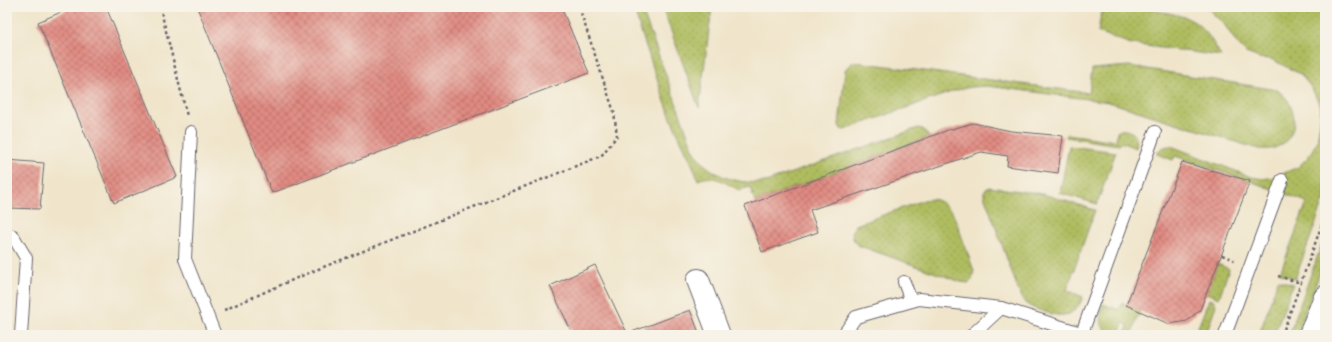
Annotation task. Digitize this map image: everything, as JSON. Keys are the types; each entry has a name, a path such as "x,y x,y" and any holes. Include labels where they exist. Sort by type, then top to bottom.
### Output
{"street":[{"path":"698,280 719,335"},
{"path":"1310,335 1325,297"}],"lane":[{"path":"191,132 185,259 215,335"},
{"path":"844,335 856,317 919,299 1001,308 1084,334 1155,132"},
{"path":"1226,335 1282,180"},
{"path":"7,235 12,236 26,258 21,335"},
{"path":"904,282 911,301"},
{"path":"972,335 1001,308"}],"path":[{"path":"160,7 191,132"},
{"path":"208,316 306,274 601,156 617,136 614,112 579,7"},
{"path":"1282,335 1325,216"},
{"path":"1222,254 1240,262"},
{"path":"1278,276 1301,283"}],"green space":[{"path":"633,7 641,7 693,149 704,164 718,174 733,180 766,182 918,128 923,129 929,137 755,202 750,187 739,190 714,178 704,178 698,180 671,118"},
{"path":"662,7 712,7 699,108 664,12"},
{"path":"1102,7 1151,10 1165,12 1188,19 1196,23 1204,30 1221,56 1131,44 1098,32"},
{"path":"1206,7 1287,7 1325,12 1325,198 1295,279 1280,273 1307,202 1175,156 1173,160 1157,154 1162,148 1171,146 1251,177 1263,179 1275,177 1298,167 1308,157 1317,142 1321,107 1311,87 1300,74 1271,59 1259,58 1246,53 1236,42 1224,24"},
{"path":"857,62 1089,93 1092,69 1129,66 1277,90 1284,96 1293,111 1293,128 1285,142 1277,147 1270,149 1258,149 1109,102 988,86 957,90 844,130 841,129 839,125 845,70 851,63"},
{"path":"1121,130 1129,131 1134,134 1137,140 1136,148 1120,142 1119,145 1066,137 1067,134 1116,141 1117,132"},
{"path":"1069,146 1116,152 1097,204 1060,193"},
{"path":"989,187 1043,194 1095,210 1067,290 1083,297 1080,304 1072,313 1055,315 1035,309 1025,303 1019,292 984,195 984,191"},
{"path":"933,199 945,205 954,215 974,271 972,280 968,283 961,282 857,245 854,240 852,232 856,225 924,200"},
{"path":"1325,235 1325,259 1297,335 1289,335"},
{"path":"1218,264 1229,269 1219,298 1206,293"},
{"path":"1278,280 1293,284 1274,335 1259,335"},
{"path":"1209,299 1214,301 1216,305 1206,335 1195,335"},
{"path":"1122,303 1140,311 1132,333 1136,335 1124,335 1128,325 1123,323 1119,335 1111,335 1106,332 1102,325 1101,312 1103,304 1119,310"}],"building":[{"path":"73,7 106,7 177,177 114,203 38,22"},
{"path":"197,7 561,7 589,73 272,193"},
{"path":"973,123 1011,131 1063,136 1058,173 1007,166 1008,156 981,152 810,210 818,232 762,252 745,206 948,130"},
{"path":"7,160 44,163 40,209 7,208"},
{"path":"1182,162 1250,181 1200,310 1187,321 1169,324 1126,305"},
{"path":"595,265 628,335 573,335 550,286"},
{"path":"690,310 700,335 629,335 629,333"}]}
